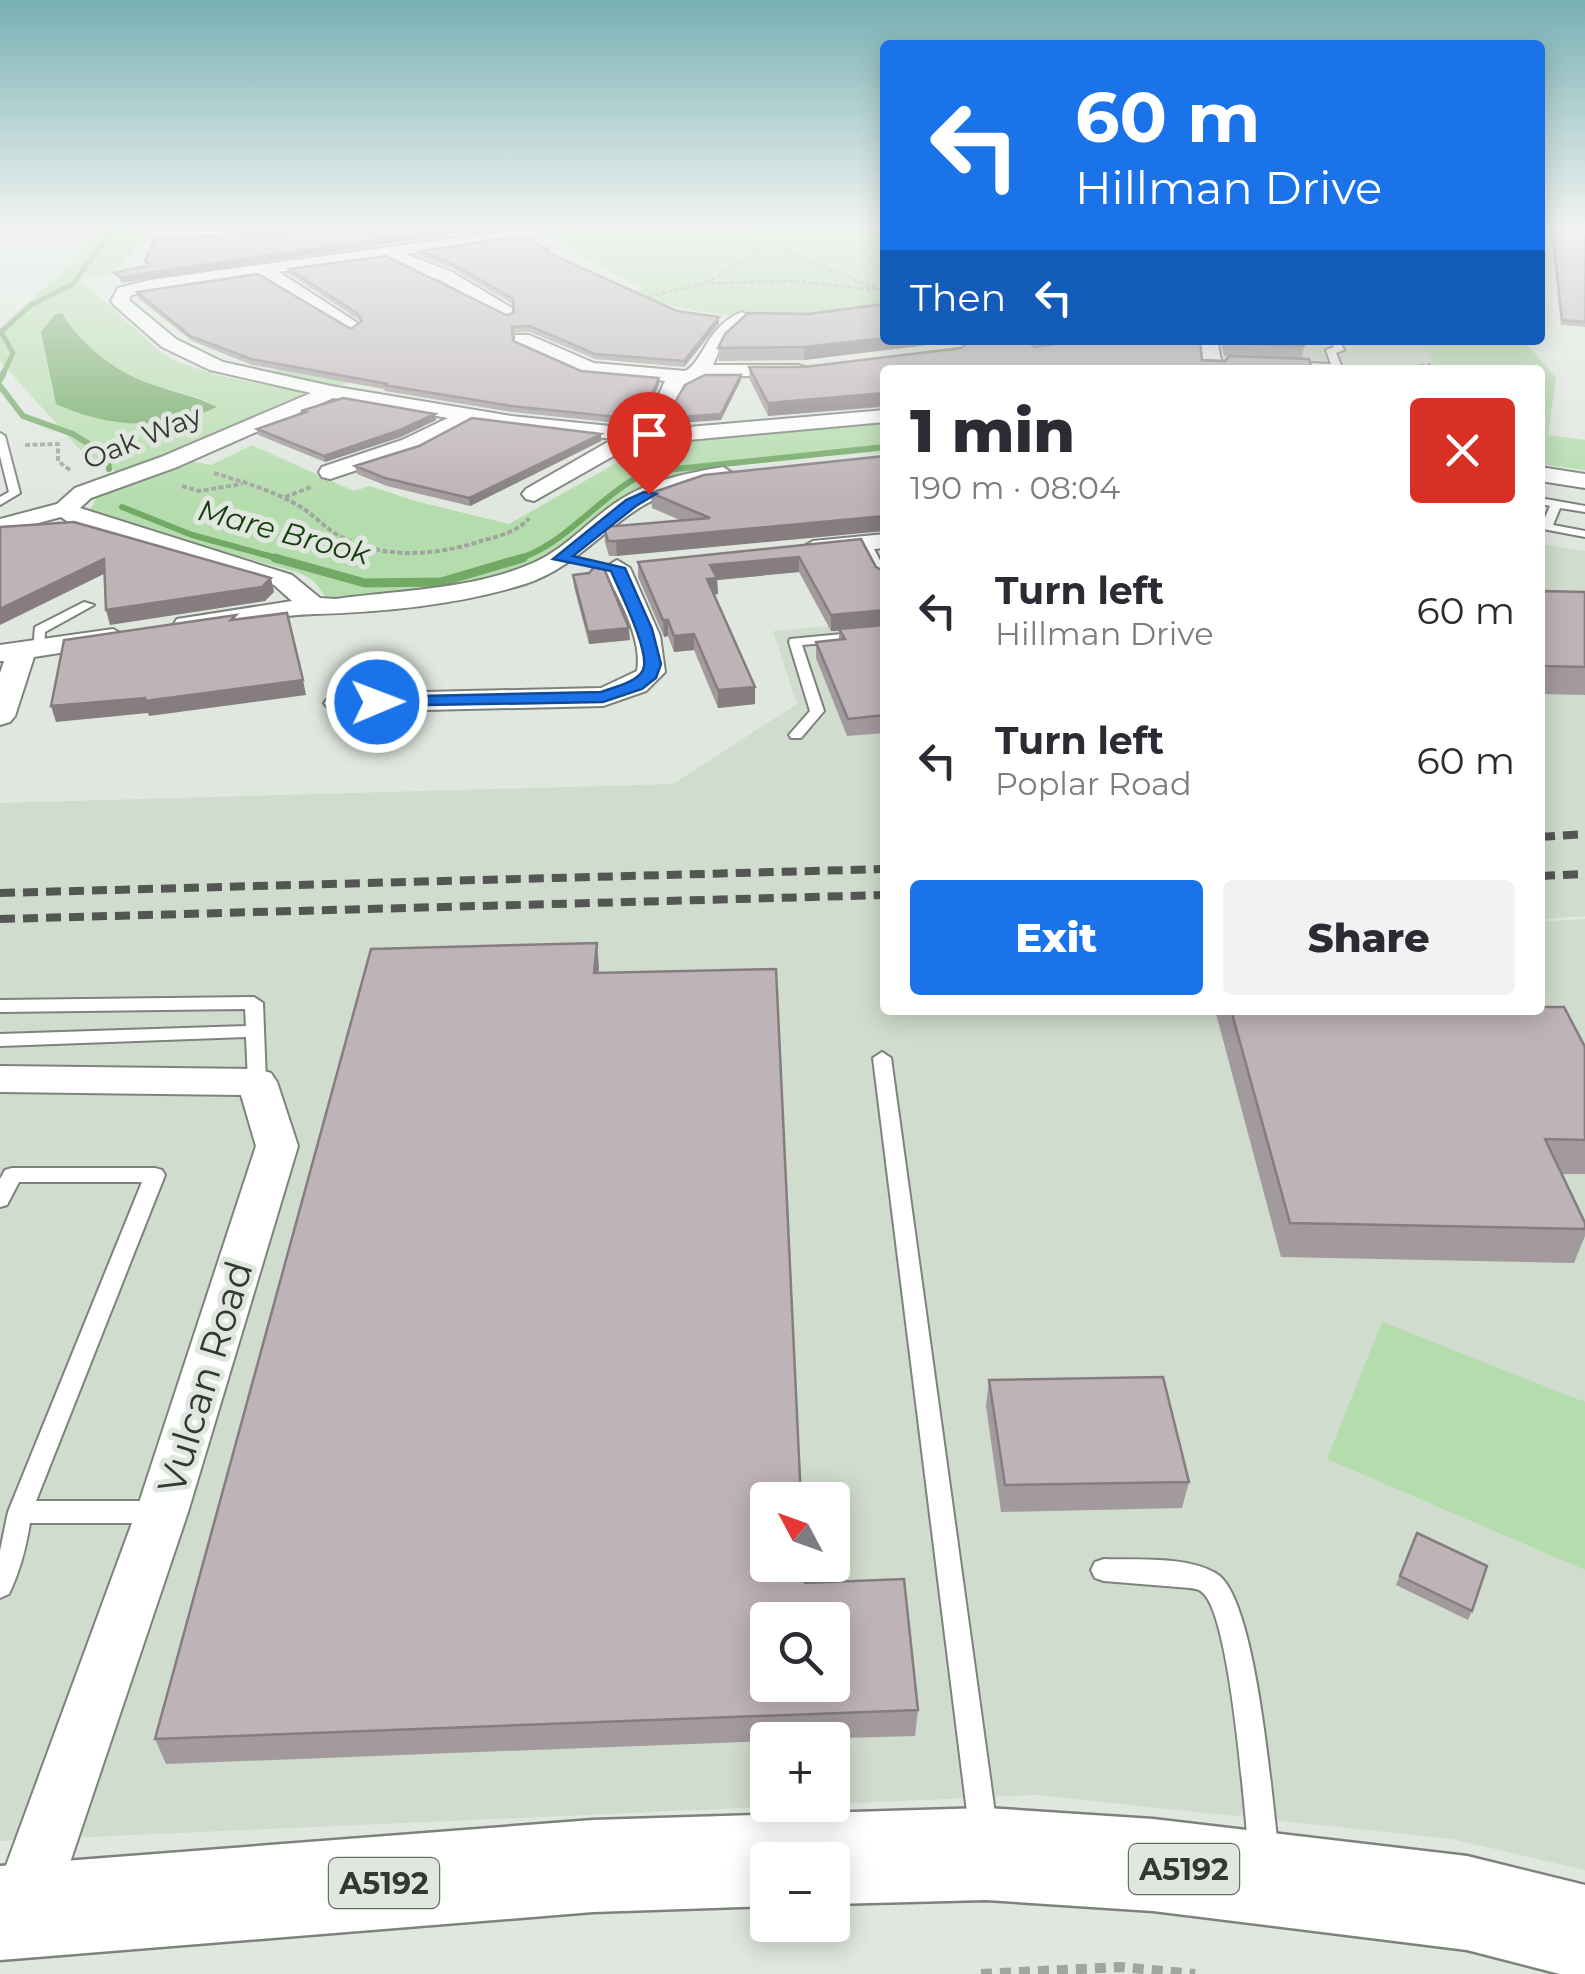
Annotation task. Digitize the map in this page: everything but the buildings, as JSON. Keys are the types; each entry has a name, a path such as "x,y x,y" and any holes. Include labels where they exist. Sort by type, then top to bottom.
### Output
{"highway":[{"name":"A5192","path":"850,1858 986,1854 1152,1865 1467,1903 1585,1933"},
{"name":"A5192","path":"11,1912 592,1866 750,1861"}],"street":[{"path":"141,319 192,356 245,375 542,427 633,436 692,436 880,417"},
{"path":"534,499 659,417 673,384 692,374 714,340 739,319"},
{"path":"499,345 546,334"},
{"path":"522,340 590,369 692,374 824,369"},
{"name":"Oak Way","path":"313,606 283,580 79,519 65,510 83,493 108,484 173,472 332,392"},
{"path":"331,473 410,445 470,414"},
{"path":"167,628 493,584 561,559 631,503 668,486 756,470"},
{"path":"1545,475 1585,481"},
{"path":"0,526 65,510"},
{"path":"789,550 875,542"},
{"path":"338,703 603,697 636,686 650,674 653,664 627,567 561,559"},
{"path":"0,716 20,650 132,634"},
{"path":"0,1079 256,1082"},
{"name":"Vulcan Road","path":"11,1912 162,1512 276,1146 256,1082"}],"lane":[{"path":"1336,365 1330,350 1340,350 1338,345"},
{"path":"1270,364 1284,365"},
{"path":"0,502 15,494 2,442"},
{"path":"1545,502 1585,510"},
{"path":"1556,504 1546,527 1585,534"},
{"path":"20,650 39,630 88,605"},
{"path":"796,735 817,711 794,642 880,634"},
{"path":"0,1006 254,1003 256,1082"},
{"path":"0,1040 256,1031"},
{"path":"882,1058 986,1854"},
{"path":"0,1200 12,1175 155,1175 20,1512 12,1554 0,1586"},
{"path":"20,1512 162,1512"},
{"path":"1104,1570 1203,1579 1219,1590 1228,1609 1239,1656 1267,1879"}],"path":[{"path":"1425,365 1434,364"},
{"path":"2,442 58,444 61,466 108,484"},
{"path":"173,472 245,482 284,497 336,535 391,551 418,553 480,544 525,524 534,499"},
{"path":"173,472 199,491 245,482"},
{"path":"981,1974 1121,1966 1195,1974"}],"shaded area":[{"path":"10,319 51,319 41,332 56,404 216,407 124,372 88,345 66,319 124,319 163,354 178,362 220,376 301,392 300,397 119,473 82,452 0,361 0,328"},
{"path":"51,319 66,319 88,345 124,372 217,407 177,420 136,423 96,418 56,404 41,332"},
{"path":"501,319 583,319 424,355 336,387 268,372"},
{"path":"1233,345 1423,345 1433,365 1235,365"},
{"path":"1423,345 1528,345 1545,365 1434,365"},
{"path":"1545,365 1556,378 1548,435 1585,440 1585,470 1545,465"},
{"path":"880,423 880,451 736,464 650,483 621,498 557,548 525,567 475,581 418,590 342,598 325,596 314,581 300,573 88,514 97,497 190,461 211,465 252,445 354,491 370,486 509,524 646,446"},
{"path":"1545,545 1585,551 1585,916 1545,919"},
{"path":"880,621 880,1015 1545,1015 1545,922 1585,919 1585,1870 1451,1839 1036,1795 850,1803 850,1722 750,1722 750,1808 0,1841 0,803 673,784 797,704 773,631"},
{"path":"1382,1322 1585,1402 1585,1570 1327,1459"}],"waterway":[{"name":"Mare Brook","path":"3,374 13,353 1,332 15,319"},
{"name":"Mare Brook","path":"0,380 3,374"},
{"name":"Mare Brook","path":"0,386 23,416 73,434 108,456 109,469"},
{"name":"Mare Brook","path":"515,560 550,544 613,493 647,472 880,448"},
{"name":"Mare Brook","path":"122,507 192,535 284,560"},
{"name":"Mare Brook","path":"275,558 365,583 441,582 523,558"}],"railway":[{"path":"1545,837 1585,834"},
{"path":"0,893 880,869"},
{"path":"1545,876 1585,874"},
{"path":"0,919 880,895"}],"route":[{"path":"377,702 603,697 636,686 650,674 653,664 644,629 618,568 561,559 631,503 649,494"}]}
